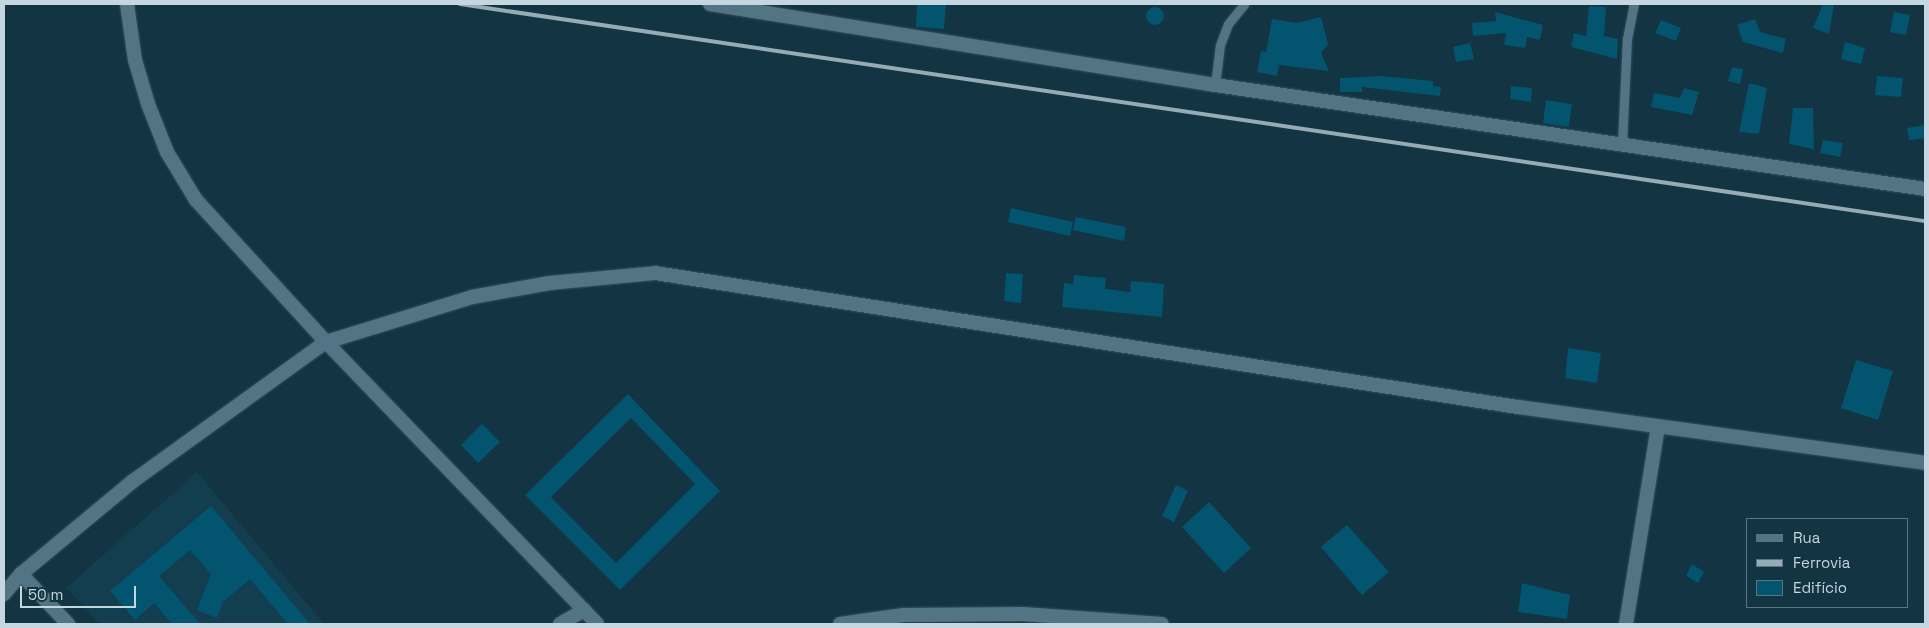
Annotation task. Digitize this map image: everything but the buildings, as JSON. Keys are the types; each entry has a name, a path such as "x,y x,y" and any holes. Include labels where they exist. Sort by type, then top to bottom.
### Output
{"street":[{"path":"127,4 135,60 167,152 196,200 326,342 597,624"},
{"path":"710,4 1215,85 1925,189"},
{"path":"4,594 21,574 133,481 326,342 472,298 550,282 655,274 1658,427 1925,463"},
{"path":"1626,624 1658,427"},
{"path":"21,574 68,624"},
{"path":"560,624 584,610"},
{"path":"840,624 913,614 1023,614 1162,624"}],"lane":[{"path":"1215,85 1220,45 1228,24 1244,4"},
{"path":"1622,144 1627,39 1634,4"}],"shaded area":[{"path":"197,472 324,624 100,624 66,588"}],"railway":[{"path":"460,4 1925,221"}]}
